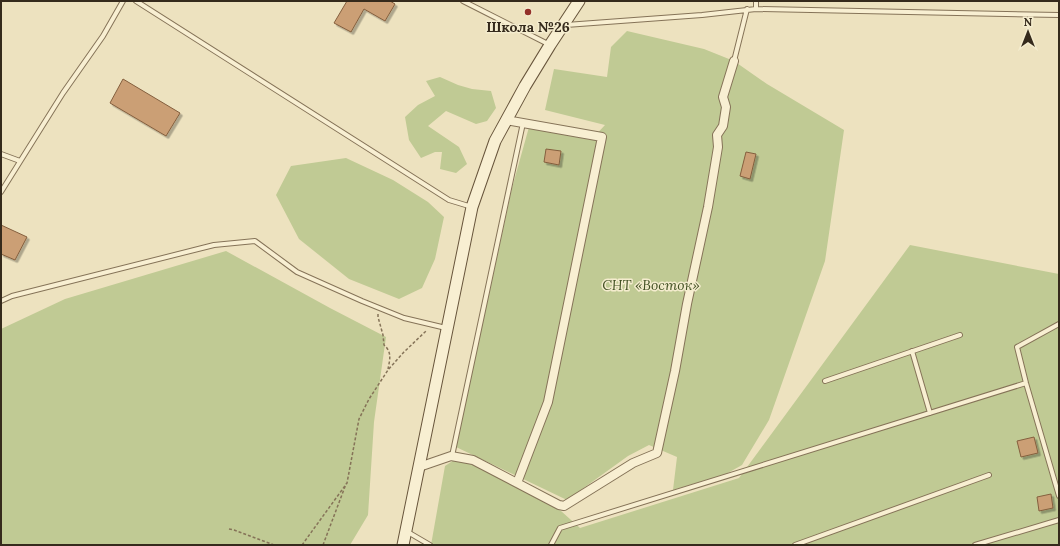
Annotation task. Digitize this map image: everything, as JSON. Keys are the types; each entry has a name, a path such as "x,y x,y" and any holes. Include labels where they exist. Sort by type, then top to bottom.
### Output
{"main road":[{"path":"403,545 472,207 495,141 525,86 579,1"}],"street":[{"path":"419,466 452,456 473,460 559,505 564,506 633,463 657,453 708,207 718,147 717,135 723,126 726,107 723,97 734,61"},
{"path":"506,120 602,137 548,402 517,483"}],"lane":[{"path":"1,192 63,93 103,36 123,1"},
{"path":"136,1 449,200 472,207"},
{"path":"463,1 550,45"},
{"path":"756,1 756,9"},
{"path":"734,61 747,9"},
{"path":"564,25 702,15 747,9 1059,15"},
{"path":"452,456 523,123"},
{"path":"1,154 20,161"},
{"path":"1,301 12,296 214,245 255,241 297,272 404,318 447,328"},
{"path":"1059,324 1017,347 1059,496"},
{"path":"825,381 960,335"},
{"path":"912,351 930,413"},
{"path":"551,545 560,528 1026,383"},
{"path":"795,545 990,475"},
{"path":"975,545 1059,520"},
{"path":"406,531 430,545"}],"path":[{"path":"380,308 378,317 384,345 388,349 390,356 388,370"},
{"path":"323,545 347,483 359,419 369,399 388,370 432,325"},
{"path":"302,545 347,483"},
{"path":"228,529 274,545"}],"green space":[{"name":"СНТ «Восток»","path":"627,31 704,49 734,61 767,84 844,130 825,261 769,420 742,465 726,474 673,490 677,457 649,445 628,456 567,500 456,447 512,188 529,127 591,140 605,125 545,110 554,69 607,77 611,47"},
{"path":"440,77 472,89 491,91 496,108 487,121 476,124 446,111 428,126 459,147 467,164 456,173 440,169 442,152 435,152 421,158 409,140 405,117 418,105 435,96 426,81"},
{"path":"346,158 393,180 428,202 444,217 435,259 422,288 399,299 349,279 299,239 276,195 291,166"},
{"path":"910,245 1059,274 1059,545 431,545 445,466 457,458 478,463 561,511 580,528 739,478"},
{"path":"226,251 386,337 374,422 368,515 350,545 1,545 1,329 65,299"}],"building":[{"path":"347,1 390,1 395,4 385,21 364,9 351,32 334,23"},
{"path":"123,79 180,113 166,136 110,103"},
{"path":"546,149 561,151 559,165 544,162"},
{"path":"746,152 756,154 750,179 740,176"},
{"path":"1,225 27,237 15,260 1,254"},
{"path":"1034,437 1038,453 1021,457 1017,441"},
{"path":"1051,494 1053,508 1039,511 1037,497"}],"place":[{"name":"Школа №26","path":"528,12"}]}
